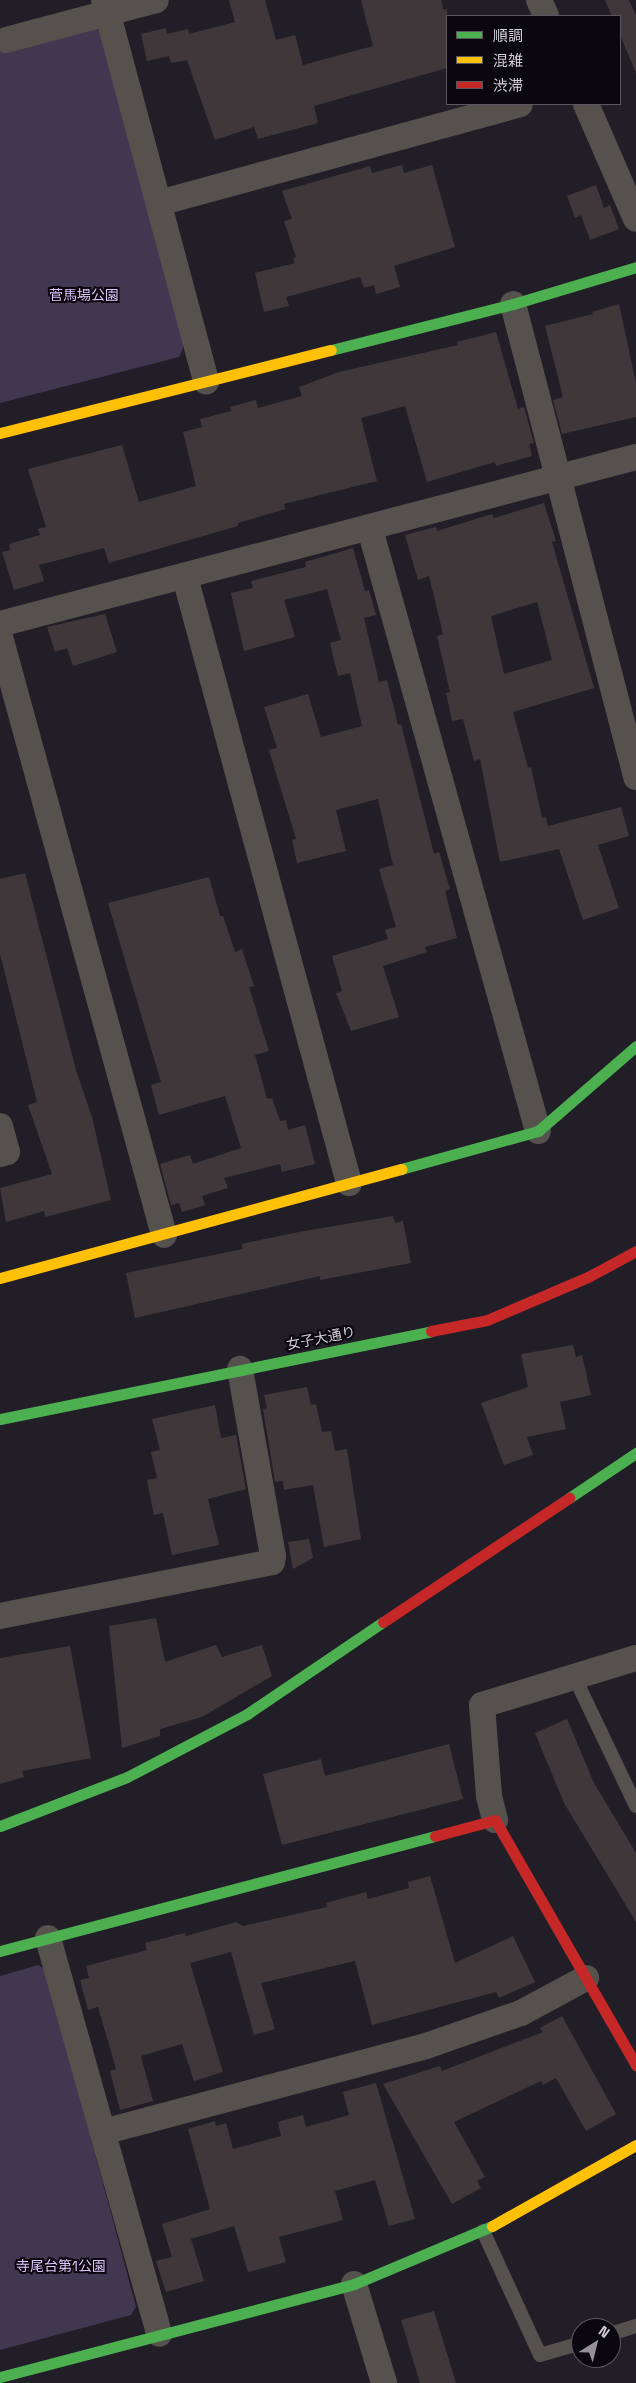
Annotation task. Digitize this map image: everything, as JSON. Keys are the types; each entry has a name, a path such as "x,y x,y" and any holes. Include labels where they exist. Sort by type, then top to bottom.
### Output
{"street":[{"path":"6,40 106,6 156,0"},
{"path":"539,0 546,15"},
{"path":"106,6 206,382"},
{"path":"159,203 516,105"},
{"path":"586,105 636,219"},
{"path":"0,433 513,304 636,267"},
{"path":"513,304 636,776"},
{"path":"0,624 370,529 636,457"},
{"path":"370,529 538,1131"},
{"path":"185,577 349,1183"},
{"path":"0,637 164,1235"},
{"path":"0,1278 164,1235 538,1131 636,1046"},
{"path":"0,1126 7,1152 0,1154"},
{"name":"女子大通り","path":"0,1419 488,1320 588,1277 636,1251"},
{"path":"0,1616 272,1562 274,1556 240,1369"},
{"path":"0,1826 127,1777 247,1714 636,1453"},
{"path":"636,1658 482,1704 489,1796 495,1820 636,2065"},
{"path":"0,1951 495,1820"},
{"path":"48,1938 159,2334"},
{"path":"103,2132 426,2046 521,2013 586,1978"},
{"path":"0,2377 354,2284 483,2231 636,2145"},
{"path":"354,2284 384,2383"}],"lane":[{"path":"574,1676 636,1806"},
{"path":"483,2231 540,2355 571,2346"},
{"path":"621,2331 636,2326"}],"green space":[{"name":"菅馬場公園","path":"87,25 102,31 184,346 179,357 0,403 0,51"},
{"name":"寺尾台第1公園","path":"38,1965 46,1970 136,2307 131,2315 0,2350 0,1976"}],"building":[{"path":"229,0 265,0 276,40 295,35 303,65 373,46 361,0 441,0 443,10 447,9 446,68 314,106 318,123 258,139 254,127 215,140 187,60 171,63 169,56 147,61 141,34 166,28 167,34 188,29 189,34 235,22"},
{"path":"605,0 629,0 636,15 636,73 621,37 621,15 612,15"},
{"path":"402,165 404,173 432,165 455,247 394,266 400,287 376,294 374,285 364,288 360,277 286,297 289,306 264,312 255,273 295,263 293,258 296,257 284,221 292,219 282,191 370,166 372,173"},
{"path":"596,185 604,208 610,205 619,229 590,240 581,215 575,218 567,196"},
{"path":"619,304 636,383 636,417 562,434 553,400 563,397 545,326 593,314 592,312"},
{"path":"496,332 518,409 524,407 534,443 529,444 532,456 496,466 495,462 427,482 405,406 361,418 377,481 284,504 285,509 238,523 238,526 109,563 104,548 39,565 44,581 14,590 2,552 10,550 9,544 40,535 38,529 46,527 28,469 122,445 139,502 196,486 183,432 202,427 200,419 231,411 230,407 256,400 258,408 302,396 299,387 339,372 458,345 457,342"},
{"path":"544,503 556,541 552,542 594,688 513,712 528,768 531,767 542,818 546,817 548,826 621,807 629,836 598,845 619,908 583,920 559,849 500,862 480,759 474,761 463,719 452,721 446,693 450,692 437,636 443,634 429,576 418,580 405,535 436,527 437,531 492,514 494,518","holes":["537,602 552,660 504,674 491,616"]},
{"path":"353,548 365,591 369,590 376,615 364,618 379,682 387,680 398,725 401,724 434,854 439,852 450,889 445,891 457,938 425,947 427,952 383,966 399,1017 351,1031 336,993 342,991 332,956 388,939 385,930 396,927 379,869 393,865 378,799 336,810 346,851 297,863 292,840 296,839 269,750 277,748 264,707 308,694 321,737 362,726 350,673 338,676 330,643 341,640 327,589 284,600 295,637 244,651 231,593 253,588 251,581 306,567 305,562"},
{"path":"105,614 117,652 73,666 67,648 55,652 47,627"},
{"path":"25,873 76,1070 92,1117 111,1200 45,1217 44,1211 6,1222 0,1188 52,1174 28,1105 37,1102 0,954 0,879"},
{"path":"209,877 220,916 223,916 235,952 242,949 254,986 249,987 269,1051 255,1055 267,1099 272,1098 280,1121 286,1120 288,1130 305,1125 315,1164 282,1172 280,1164 224,1178 228,1188 202,1196 205,1205 182,1212 179,1203 171,1205 160,1164 190,1155 193,1164 241,1148 225,1096 159,1115 151,1085 161,1082 108,903"},
{"path":"393,1216 395,1223 403,1221 411,1263 320,1280 320,1276 135,1318 126,1273 243,1249 241,1244"},
{"path":"573,1345 576,1357 582,1355 591,1395 560,1402 566,1429 527,1437 533,1455 504,1465 481,1403 528,1387 521,1354"},
{"path":"307,1387 311,1405 316,1404 322,1432 331,1431 335,1451 347,1449 361,1539 324,1547 313,1485 284,1490 283,1481 275,1482 263,1409 267,1408 264,1395"},
{"path":"215,1405 221,1438 236,1435 246,1489 208,1499 219,1545 172,1555 163,1513 154,1515 147,1480 157,1478 151,1452 160,1450 152,1419"},
{"path":"309,1539 313,1558 293,1569 288,1542"},
{"path":"156,1618 165,1662 216,1645 222,1657 262,1645 272,1676 202,1717 160,1729 160,1736 122,1748 109,1626"},
{"path":"70,1646 91,1758 22,1771 24,1777 0,1784 0,1658"},
{"path":"567,1719 594,1783 636,1853 636,1922 564,1803 535,1733"},
{"path":"449,1744 463,1799 282,1845 263,1774 321,1759 325,1776"},
{"path":"430,1876 455,1963 513,1936 535,1982 499,1998 496,1992 372,2025 355,1961 261,1983 275,2029 254,2035 231,1952 190,1963 223,2072 194,2081 182,2044 141,2056 153,2101 120,2110 110,2071 116,2069 98,2007 88,2010 80,1980 89,1978 86,1966 147,1950 145,1943 185,1933 186,1936 236,1922 243,1926 327,1907 326,1903 366,1892 368,1899 409,1888 408,1882"},
{"path":"562,2016 616,2114 586,2131 556,2078 543,2085 541,2081 454,2122 485,2177 477,2181 481,2188 452,2204 383,2084 440,2066 442,2071 543,2032 540,2028"},
{"path":"376,2083 415,2219 389,2226 375,2180 335,2191 343,2220 279,2237 286,2262 248,2272 234,2226 191,2239 204,2281 166,2292 156,2261 172,2257 162,2224 210,2209 188,2129 215,2121 216,2126 226,2123 233,2149 281,2136 278,2122 303,2115 306,2127 349,2115 343,2092"},
{"path":"434,2311 456,2383 420,2383 401,2320"}],"traffic: fast":[{"path":"331,350 513,304 636,267"},
{"path":"401,1169 538,1131 636,1046"},
{"path":"0,1419 431,1331"},
{"path":"569,1498 636,1453"},
{"path":"0,1826 127,1777 247,1714 383,1622"},
{"path":"0,1951 435,1836"},
{"path":"0,2377 354,2284 492,2226"}],"traffic: slow":[{"path":"0,433 331,350"},
{"path":"0,1278 401,1169"},
{"path":"492,2226 636,2145"}],"traffic: jam":[{"path":"431,1331 487,1320 588,1277 636,1251"},
{"path":"383,1622 569,1498"},
{"path":"435,1836 495,1820 636,2065"}]}
